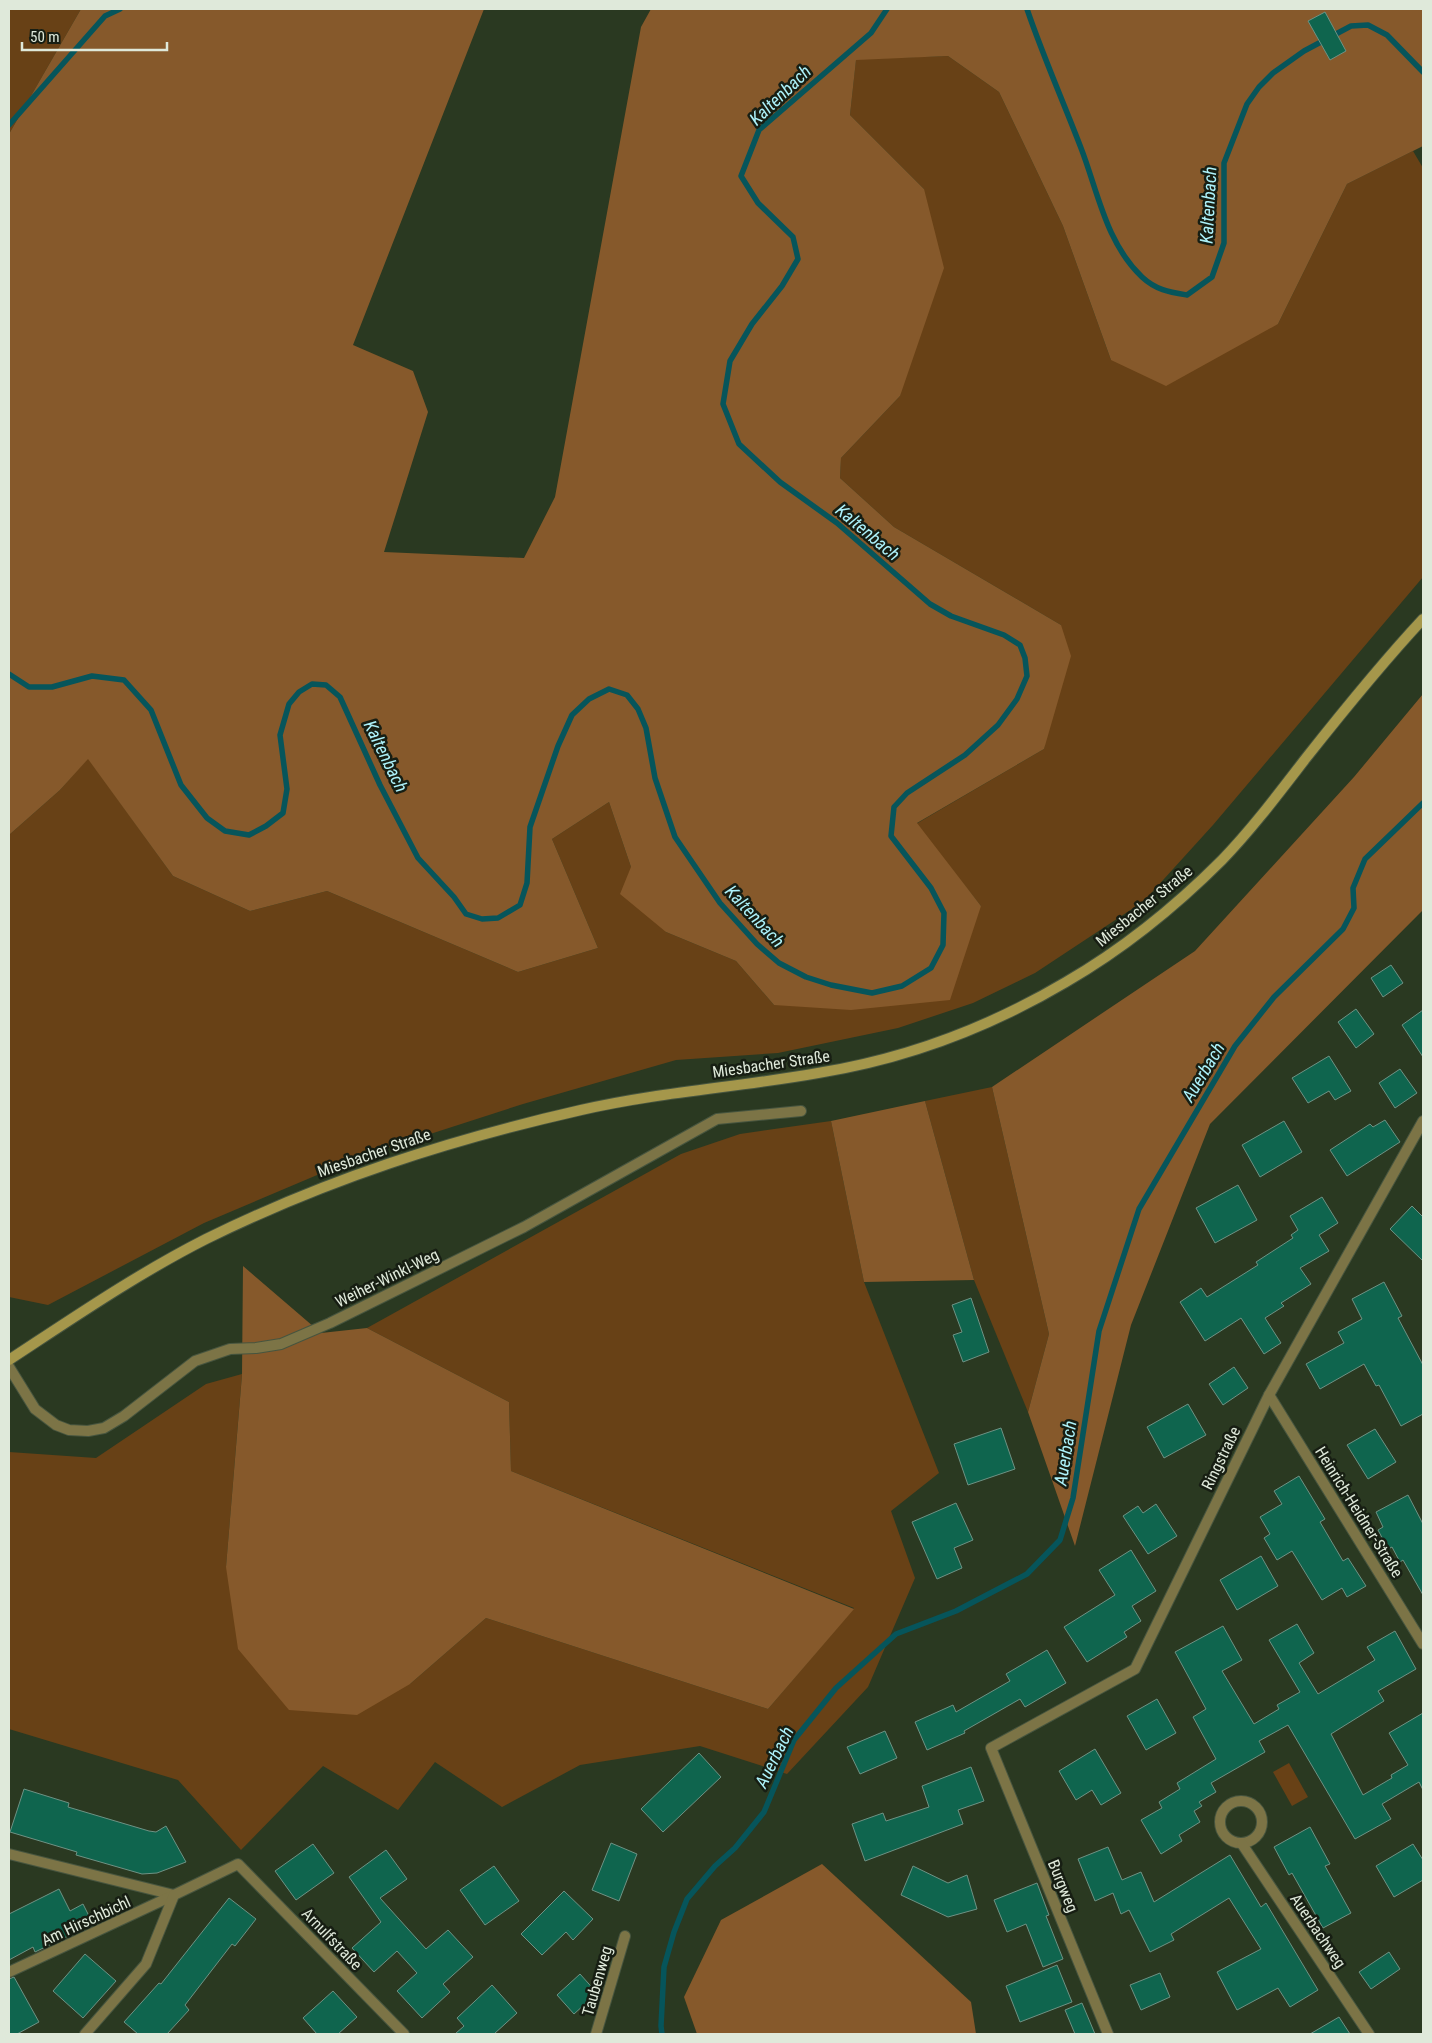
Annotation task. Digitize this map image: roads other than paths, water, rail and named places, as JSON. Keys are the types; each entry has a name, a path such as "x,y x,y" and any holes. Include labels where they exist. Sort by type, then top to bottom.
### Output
{"main road":[{"name":"Miesbacher Straße","path":"9,1360 116,1291 204,1241 300,1196 397,1159 492,1130 588,1108 686,1091 820,1073 885,1059 980,1027 1046,994 1128,942 1178,902 1223,859 1390,654 1423,619"}],"street":[{"name":"Weiher-Winkl-Weg","path":"9,1368 36,1409 56,1425 68,1430 88,1431 104,1428 124,1416 194,1361 230,1349 256,1348 280,1344 330,1323 524,1227 717,1118 801,1111"},
{"name":"Ringstraße","path":"991,1748 1135,1669 1268,1395 1423,1121"},
{"name":"Heinrich-Heidner-Straße","path":"1268,1395 1423,1644"},
{"name":"Burgweg","path":"991,1748 1108,2034"},
{"name":"Auerbachweg","path":"1242,1844 1248,1843 1260,1834 1263,1820 1256,1808 1244,1801 1230,1804 1225,1809 1220,1821 1224,1834 1229,1840 1242,1844 1369,2034"},
{"path":"9,1854 174,1895 146,1964 85,2034"},
{"name":"Am Hirschbichl","path":"9,1972 238,1864"},
{"name":"Arnulfstraße","path":"238,1864 404,2034"},
{"name":"Taubenweg","path":"596,2034 625,1936"}],"waterway":[{"path":"9,125 105,16 120,9"},
{"name":"Kaltenbach","path":"9,674 29,687 52,687 92,676 124,680 151,710 181,785 207,818 225,831 249,835 266,826 283,813 287,789 280,735 289,704 299,692 312,684 326,685 340,697 380,785 418,858 454,897 466,914 482,919 498,918 520,905 527,883 530,827 558,746 572,715 589,699 609,689 627,695 638,709 646,728 655,778 675,837 720,903 757,944 779,963 806,977 831,985 872,993 902,986 931,968 943,945 944,913 931,888 891,836 894,807 907,793 965,755 998,725 1017,699 1027,676 1025,658 1020,645 1004,635 951,616 930,604 837,523 780,482 739,444 723,404 730,361 752,324 782,286 798,259 793,237 758,203 741,176 759,130 871,33 887,9"},
{"name":"Kaltenbach","path":"1027,9 1081,148 1111,233 1130,264 1142,277 1152,285 1174,293 1187,295 1212,277 1224,243 1224,163 1247,104 1259,87 1273,73 1304,51 1351,26 1368,25 1387,35 1423,72"},
{"name":"Auerbach","path":"662,2034 664,1967 674,1932 687,1899 715,1866 735,1848 764,1812 794,1740 836,1688 896,1634 956,1611 1027,1574 1060,1540 1073,1498 1099,1331 1139,1209 1235,1046 1274,997 1343,929 1354,908 1353,888 1365,859 1423,803"}]}
